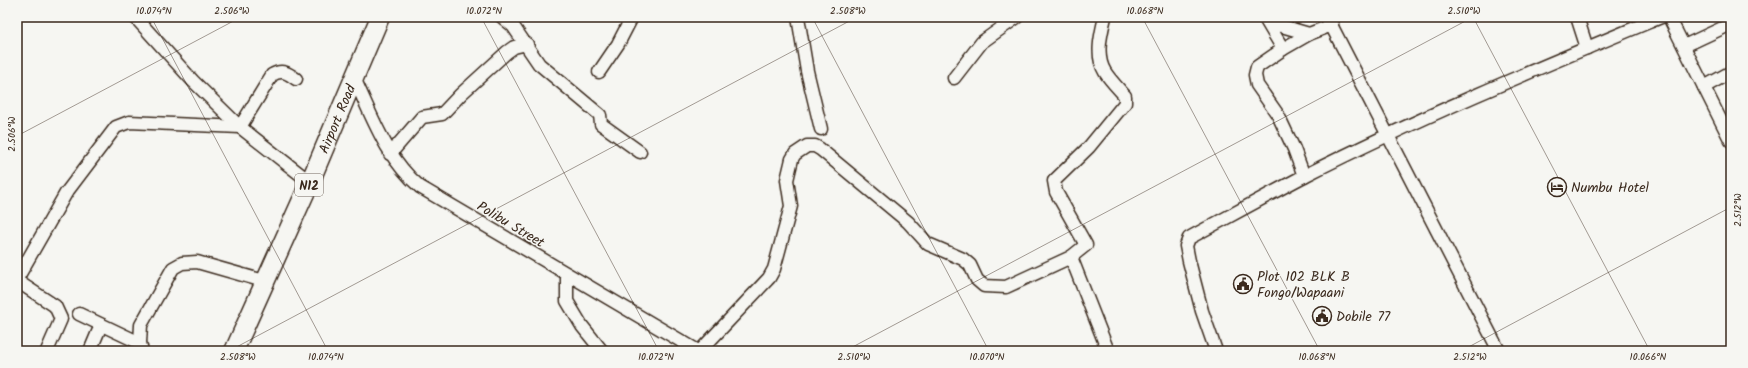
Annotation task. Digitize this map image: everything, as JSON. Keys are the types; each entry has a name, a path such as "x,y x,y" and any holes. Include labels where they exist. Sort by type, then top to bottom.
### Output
{"highway":[{"name":"Airport Road","path":"234,351 264,281 310,182 380,17"}],"street":[{"path":"502,17 513,26 540,64 600,115 601,124 640,152"},
{"path":"599,72 618,44 631,22 632,17"},
{"path":"798,17 807,71 821,129"},
{"path":"954,78 982,42 1017,17"},
{"path":"699,351 763,286 774,269 791,206 787,180 792,159 807,146 816,146 820,149 908,222 928,244 963,259 970,265 977,280 984,286 1006,287 1072,257 1086,245 1056,192 1054,181 1089,147 1125,103 1126,99 1105,72 1100,62 1100,40 1105,17"},
{"path":"1577,17 1587,48"},
{"path":"1216,351 1202,311 1189,261 1186,246 1189,238 1304,176 1389,135 1661,17"},
{"path":"1669,17 1704,87 1726,117 1731,141"},
{"path":"138,18 193,81 240,126 310,182"},
{"path":"1266,20 1309,34"},
{"path":"1266,20 1284,49"},
{"path":"1304,176 1294,149 1278,115 1257,85 1255,75 1257,68 1284,49 1330,21 1499,351"},
{"path":"1684,46 1731,24"},
{"path":"390,154 422,117 442,114 461,94 514,46 527,44"},
{"path":"240,126 272,75 277,72 286,72 296,79"},
{"path":"1704,87 1731,72"},
{"name":"Polibu Street","path":"354,78 390,154 407,176 426,191 699,351"},
{"path":"47,351 61,319 58,310 55,306 17,281 18,277 40,241 66,193 116,127 129,122 240,126"},
{"path":"1072,257 1108,351"},
{"path":"79,314 141,347 141,325 165,279 173,268 182,263 197,262 264,281"},
{"path":"567,275 567,301 582,326 602,351"},
{"path":"90,351 101,325"}],"place":[{"name":"Numbu Hotel","path":"1557,187"},
{"name":"Plot 102 BLK B Fongo/Wapaani","path":"1243,284"},
{"name":"Dobile 77","path":"1322,316"}]}
